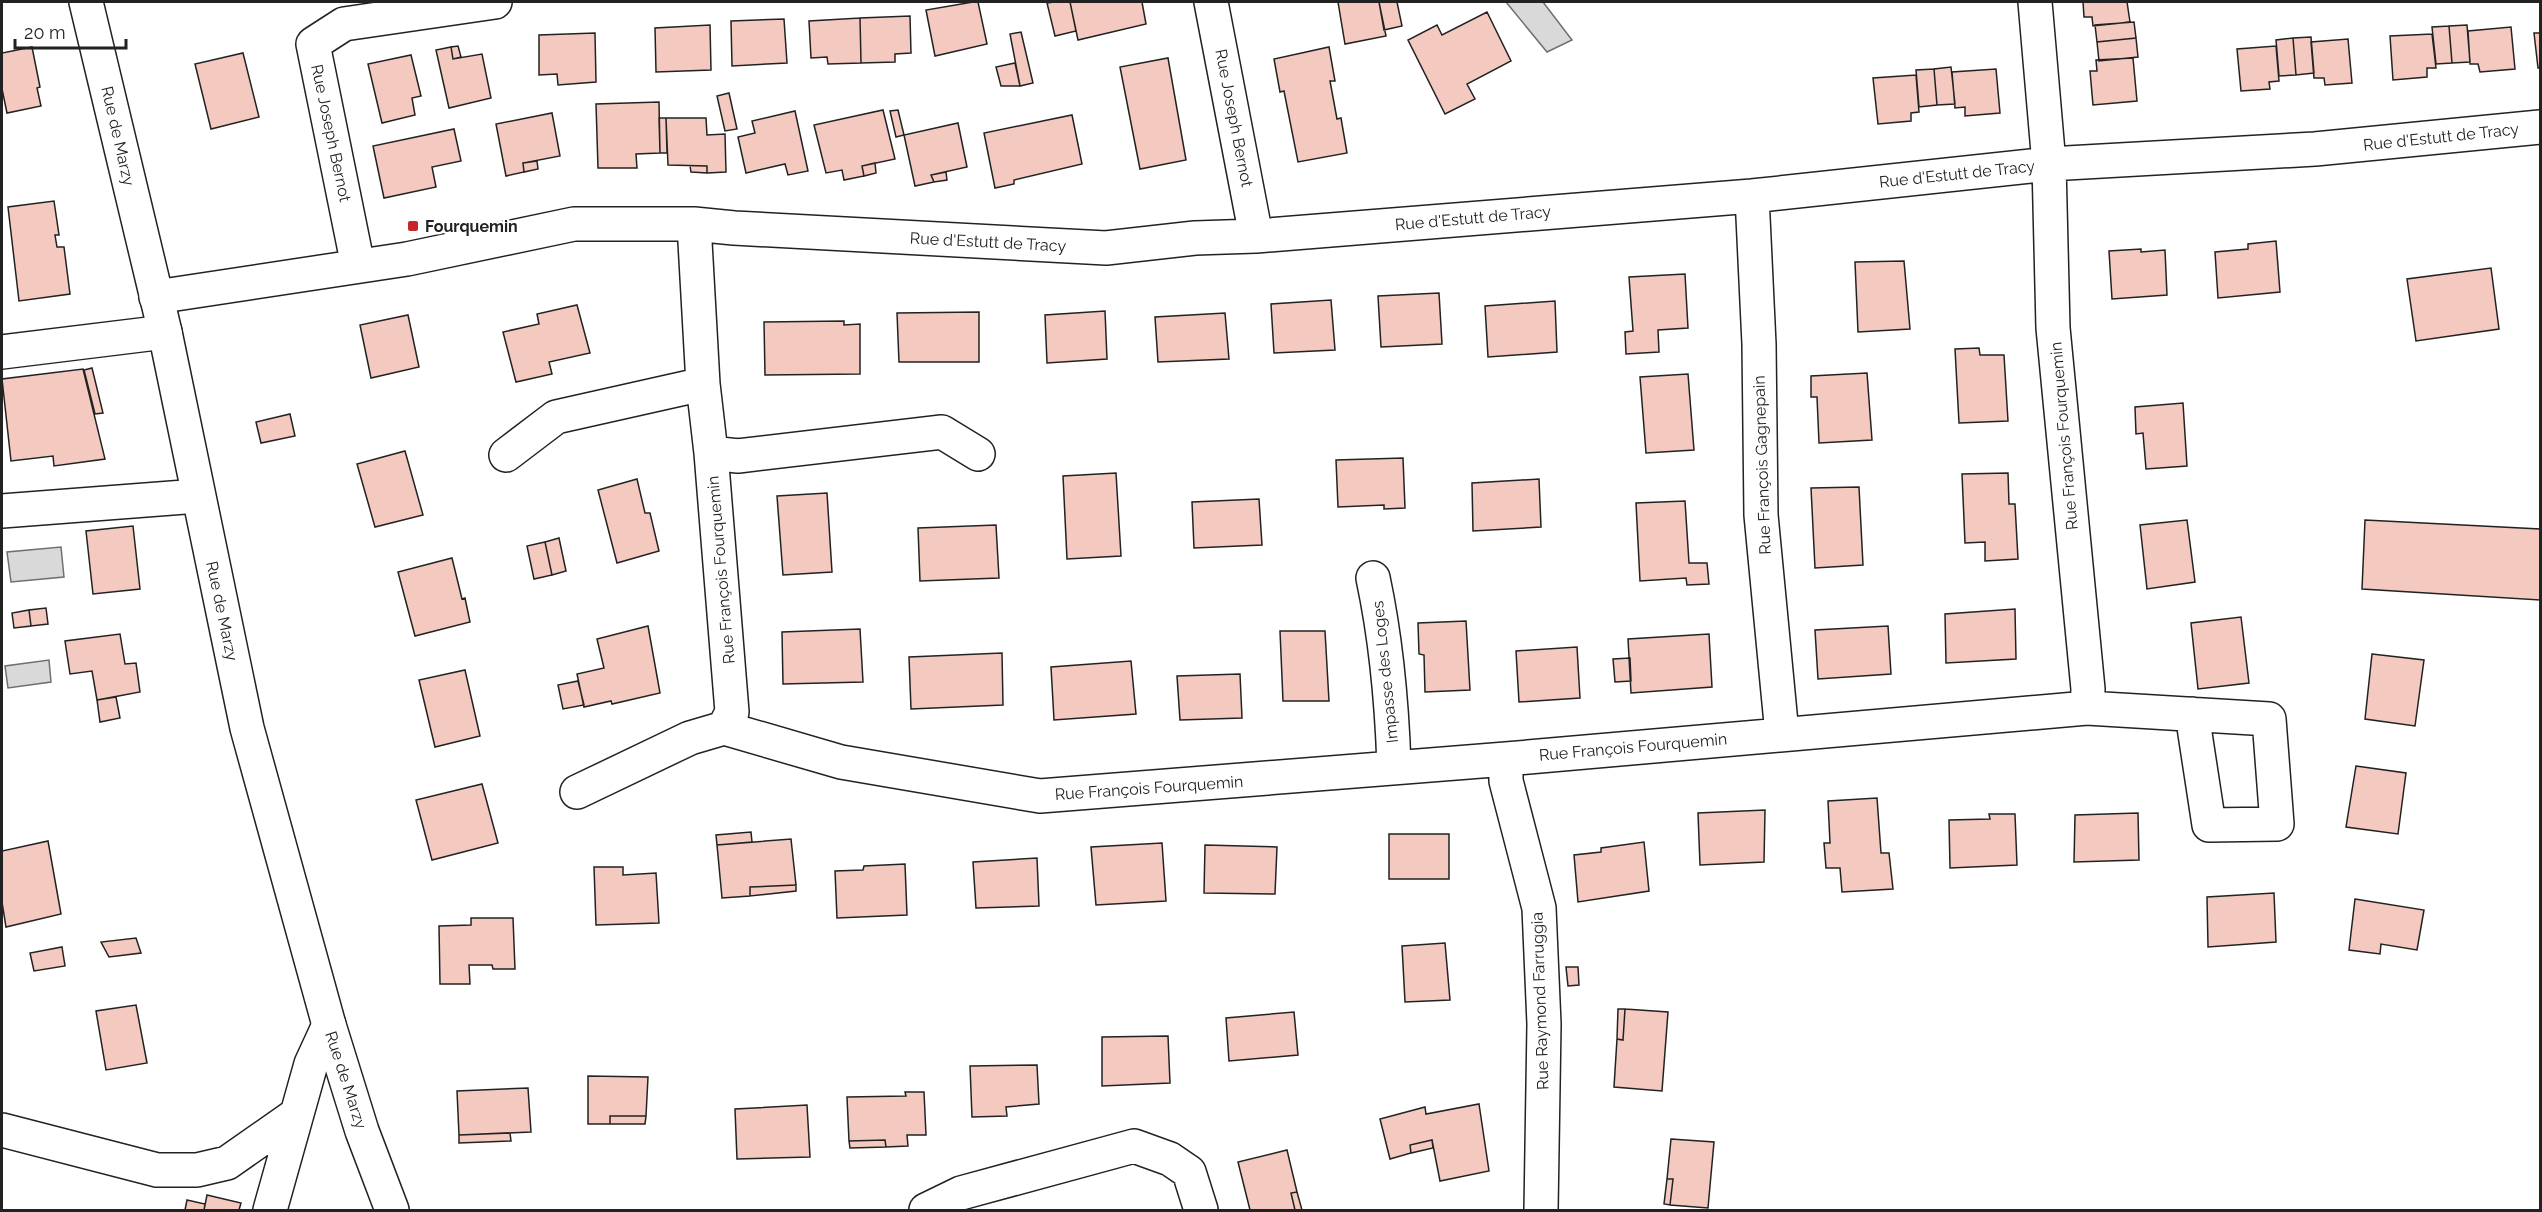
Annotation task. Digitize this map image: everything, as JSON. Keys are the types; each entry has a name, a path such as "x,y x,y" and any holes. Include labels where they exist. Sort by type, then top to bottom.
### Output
{"street":[{"name":"Rue de Marzy","path":"86,2 165,332 247,728 329,1025 362,1131 392,1210"},
{"name":"Rue Joseph Bernot","path":"358,266 313,44 344,24 495,2"},
{"name":"Rue Joseph Bernot","path":"1211,2 1256,236"},
{"name":"Rue François Fourquemin","path":"2035,2 2049,164 2054,327 2088,689 2087,708"},
{"name":"Rue d'Estutt de Tracy","path":"156,297 406,259 574,224 694,224 1106,248 1195,238 1256,236 1752,196 2049,164 2315,149 2541,127"},
{"name":"Rue François Gagnepain","path":"1752,196 1759,344 1761,515 1782,734"},
{"name":"Rue François Fourquemin","path":"694,224 703,384 711,453 732,712 723,728 841,762 1040,796 1506,759 2087,708 2192,714"},
{"name":"Rue d'Estutt de Tracy","path":"264,281 284,290 382,273 406,259"},
{"path":"2,352 165,332"},
{"path":"506,455 556,417 703,384"},
{"path":"711,453 738,456 942,432 978,454"},
{"path":"2,511 198,496"},
{"name":"Impasse des Loges","path":"1373,578 1381,615 1394,767"},
{"path":"577,792 690,738 723,728"},
{"name":"Rue Raymond Farruggia","path":"1506,759 1506,782 1539,908 1544,1024 1541,1210"},
{"path":"227,1163 272,1201 311,1064 329,1025"},
{"path":"2,1130 157,1170 196,1170 227,1163 297,1114"},
{"path":"926,1210 961,1193 1134,1146 1170,1159 1189,1172 1201,1210"}],"shaded area":[{"path":"1506,2 1543,2 1572,40 1547,52"},
{"path":"61,547 64,577 11,582 7,552"},
{"path":"49,660 51,682 8,688 5,666"}],"building":[{"path":"978,2 987,44 935,56 926,10"},
{"path":"1070,2 1076,31 1055,36 1047,3"},
{"path":"1070,2 1142,2 1146,24 1078,40"},
{"path":"1338,2 1379,2 1386,36 1345,44"},
{"path":"1379,2 1397,2 1402,26 1384,30"},
{"path":"2083,2 2127,2 2130,22 2093,26 2092,17 2084,17"},
{"path":"1487,12 1511,61 1467,84 1475,99 1445,114 1408,40 1437,25 1442,35"},
{"path":"910,16 911,53 895,54 895,62 861,63 860,18"},
{"path":"860,18 861,63 828,64 827,57 811,58 809,21"},
{"path":"784,19 787,63 732,66 731,21"},
{"path":"2134,22 2136,38 2097,42 2095,25"},
{"path":"710,25 711,70 656,72 655,28"},
{"path":"2467,25 2470,62 2452,63 2449,26"},
{"path":"2449,26 2452,63 2436,64 2432,27"},
{"path":"2511,27 2515,69 2480,72 2478,64 2470,64 2468,31"},
{"path":"1021,32 1033,83 1020,86 1010,34"},
{"path":"595,33 596,82 558,85 557,74 539,75 539,35"},
{"path":"2534,33 2540,33 2540,68 2538,68"},
{"path":"2432,34 2436,68 2427,68 2427,77 2393,80 2390,36"},
{"path":"2311,37 2314,73 2296,75 2293,38"},
{"path":"2136,38 2138,57 2099,61 2097,42"},
{"path":"2293,38 2296,75 2279,76 2276,40"},
{"path":"2348,39 2352,83 2325,85 2324,78 2314,78 2311,42"},
{"path":"458,46 461,57 453,59 451,47"},
{"path":"2276,46 2279,81 2269,82 2270,89 2241,91 2237,49"},
{"path":"32,47 40,87 37,88 41,106 7,113 2,89 2,53"},
{"path":"451,47 453,59 482,54 491,98 449,108 436,50"},
{"path":"1329,47 1335,81 1330,81 1337,119 1341,118 1347,153 1298,162 1284,91 1280,92 1274,59"},
{"path":"243,53 259,117 211,129 195,64"},
{"path":"411,55 421,96 412,98 415,115 382,123 368,64"},
{"path":"1168,58 1186,160 1140,169 1120,67"},
{"path":"2133,58 2137,101 2093,105 2090,71 2097,71 2096,60"},
{"path":"1015,63 1020,86 1001,86 996,67"},
{"path":"1951,67 1955,104 1937,105 1934,69"},
{"path":"1934,69 1937,105 1919,107 1916,70"},
{"path":"1996,69 2000,113 1965,116 1965,107 1955,108 1952,72"},
{"path":"1916,75 1919,112 1911,113 1911,121 1878,124 1873,78"},
{"path":"729,93 737,129 725,131 717,96"},
{"path":"659,102 660,153 636,154 637,168 598,168 596,104"},
{"path":"883,110 895,159 862,166 864,176 844,180 842,170 826,173 814,125"},
{"path":"898,110 904,135 896,137 890,111"},
{"path":"795,111 808,171 788,175 785,164 746,173 738,137 755,133 752,121"},
{"path":"552,113 560,156 523,163 524,172 506,176 496,124"},
{"path":"1072,115 1082,164 1014,180 1014,184 995,188 984,133"},
{"path":"659,118 666,118 667,153 660,153"},
{"path":"666,118 706,118 707,135 725,134 726,172 707,173 707,166 668,165"},
{"path":"958,123 967,167 931,175 934,182 915,186 904,135"},
{"path":"454,129 461,161 432,167 436,187 384,198 373,146"},
{"path":"537,161 538,169 524,172 523,163"},
{"path":"875,163 876,173 864,176 862,166"},
{"path":"690,166 707,166 707,173 691,172"},
{"path":"946,172 947,180 934,182 931,175"},
{"path":"54,201 59,235 55,235 57,247 64,247 70,294 19,301 8,207"},
{"path":"2276,241 2280,292 2218,298 2215,252 2248,249 2248,244"},
{"path":"2141,249 2141,252 2165,250 2167,295 2112,299 2109,251"},
{"path":"1904,261 1910,329 1858,332 1855,262"},
{"path":"2491,268 2499,329 2416,341 2407,279"},
{"path":"1685,274 1688,328 1658,330 1659,352 1626,354 1625,332 1633,331 1629,277"},
{"path":"1439,293 1442,344 1381,347 1378,296"},
{"path":"1331,300 1335,350 1274,353 1271,304"},
{"path":"1555,301 1557,352 1488,357 1485,306"},
{"path":"577,305 590,353 549,362 552,374 516,382 503,332 539,324 537,314"},
{"path":"1105,311 1107,359 1047,363 1045,315"},
{"path":"979,312 979,362 899,362 897,313"},
{"path":"1225,313 1229,359 1158,362 1155,317"},
{"path":"408,315 419,367 371,378 360,325"},
{"path":"844,321 844,325 860,324 860,374 765,375 764,322"},
{"path":"1979,348 1980,355 2004,355 2008,421 1959,423 1955,349"},
{"path":"92,368 103,413 95,414 84,370"},
{"path":"83,369 105,459 54,466 53,456 11,461 2,379"},
{"path":"1867,373 1872,440 1819,443 1817,397 1811,397 1811,376"},
{"path":"1688,374 1694,450 1646,453 1640,377"},
{"path":"2183,403 2187,466 2146,469 2143,433 2136,434 2135,407"},
{"path":"290,414 295,436 261,443 256,422"},
{"path":"405,451 423,515 375,527 357,464"},
{"path":"1403,458 1405,508 1384,509 1384,505 1338,507 1336,460"},
{"path":"1116,473 1121,556 1067,559 1063,476"},
{"path":"2008,473 2009,504 2015,504 2018,559 1985,561 1985,542 1965,543 1962,474"},
{"path":"637,479 645,513 650,513 659,551 617,563 598,490"},
{"path":"1539,479 1541,527 1473,531 1472,483"},
{"path":"1859,487 1863,565 1815,568 1811,488"},
{"path":"827,493 832,572 783,575 777,496"},
{"path":"1259,499 1262,545 1194,548 1192,502"},
{"path":"1685,501 1689,563 1707,563 1709,584 1687,585 1686,578 1640,581 1636,503"},
{"path":"2187,520 2195,582 2147,589 2140,525"},
{"path":"2365,520 2540,529 2540,600 2362,589"},
{"path":"996,525 999,578 920,581 918,528"},
{"path":"133,526 140,589 93,594 86,531"},
{"path":"559,538 566,571 552,575 545,542"},
{"path":"545,542 552,575 534,579 527,546"},
{"path":"452,558 470,622 415,636 398,572"},
{"path":"46,608 48,624 31,626 29,610"},
{"path":"2015,609 2016,659 1946,663 1945,614"},
{"path":"29,610 31,626 14,628 12,613"},
{"path":"2241,617 2249,683 2198,689 2191,623"},
{"path":"1466,621 1470,690 1425,692 1424,655 1419,654 1418,623"},
{"path":"648,626 660,693 612,704 611,701 584,707 577,674 604,668 597,639"},
{"path":"1888,626 1891,674 1818,679 1815,630"},
{"path":"860,629 863,682 783,684 782,632"},
{"path":"1280,631 1325,631 1329,701 1283,701"},
{"path":"120,634 125,664 136,663 140,692 97,700 92,671 70,674 65,641"},
{"path":"1709,634 1712,687 1631,693 1628,639"},
{"path":"1577,647 1580,698 1519,702 1516,651"},
{"path":"1002,653 1003,705 911,709 909,657"},
{"path":"2372,654 2424,660 2415,726 2365,719"},
{"path":"1630,658 1631,681 1615,682 1613,659"},
{"path":"1131,661 1136,714 1054,720 1051,667"},
{"path":"465,670 480,736 435,747 419,680"},
{"path":"1240,674 1242,718 1180,720 1177,676"},
{"path":"578,681 584,705 563,709 558,685"},
{"path":"116,697 120,718 100,722 97,700"},
{"path":"2356,766 2406,773 2398,834 2346,827"},
{"path":"482,784 498,843 432,860 416,800"},
{"path":"1877,798 1881,853 1889,853 1893,889 1842,892 1840,868 1826,868 1824,843 1830,843 1828,801"},
{"path":"1765,810 1764,862 1700,865 1698,813"},
{"path":"2138,813 2139,860 2074,862 2075,815"},
{"path":"1989,814 2015,814 2017,865 1950,868 1949,820 1990,819"},
{"path":"751,832 752,842 717,845 716,835"},
{"path":"1389,834 1449,834 1449,879 1389,879"},
{"path":"791,839 796,885 750,887 750,896 722,898 717,845"},
{"path":"48,841 61,914 6,927 2,902 2,851"},
{"path":"1644,842 1649,891 1578,902 1574,855 1601,852 1601,848"},
{"path":"1162,843 1166,901 1096,905 1091,847"},
{"path":"1205,845 1277,847 1275,894 1204,893"},
{"path":"1037,858 1039,906 976,908 973,862"},
{"path":"905,864 907,915 837,918 835,871 863,870 864,866"},
{"path":"594,867 623,867 623,875 656,873 659,923 596,925"},
{"path":"796,885 796,891 750,896 750,887"},
{"path":"2274,893 2276,942 2208,947 2207,897"},
{"path":"2355,899 2424,910 2417,950 2381,944 2380,954 2349,950"},
{"path":"471,918 513,918 515,969 493,969 492,965 469,965 470,984 440,984 439,926 471,925"},
{"path":"136,938 141,953 109,957 101,942"},
{"path":"1445,943 1450,1000 1405,1002 1402,946"},
{"path":"62,947 65,966 34,971 30,953"},
{"path":"1566,967 1578,967 1579,985 1568,986"},
{"path":"136,1005 147,1063 106,1070 96,1011"},
{"path":"1618,1009 1625,1009 1623,1040 1617,1039"},
{"path":"1625,1009 1668,1012 1662,1091 1614,1087 1617,1039 1623,1040"},
{"path":"1294,1012 1298,1055 1229,1061 1226,1018"},
{"path":"1168,1036 1170,1083 1102,1086 1102,1037"},
{"path":"1037,1065 1039,1104 1006,1107 1007,1116 972,1117 970,1066"},
{"path":"588,1076 648,1077 646,1116 610,1116 610,1124 588,1124"},
{"path":"528,1088 531,1132 459,1135 457,1091"},
{"path":"905,1092 924,1092 926,1135 907,1135 908,1146 886,1147 885,1140 849,1141 847,1097 906,1096"},
{"path":"1479,1104 1489,1171 1440,1181 1432,1140 1410,1145 1411,1153 1390,1159 1380,1119 1425,1107 1426,1114"},
{"path":"807,1105 810,1157 737,1159 735,1109"},
{"path":"610,1116 646,1116 645,1124 610,1124"},
{"path":"510,1133 511,1141 459,1143 459,1135"},
{"path":"1671,1139 1714,1142 1708,1208 1670,1205 1673,1179 1667,1179"},
{"path":"885,1140 886,1147 850,1148 849,1141"},
{"path":"1432,1140 1433,1148 1411,1153 1410,1145"},
{"path":"1287,1150 1297,1192 1291,1193 1295,1210 1250,1210 1238,1162"},
{"path":"1667,1179 1673,1179 1670,1205 1664,1204"},
{"path":"1297,1192 1302,1210 1295,1210 1291,1193"},
{"path":"207,1195 241,1203 239,1210 204,1210"},
{"path":"187,1200 205,1204 204,1210 185,1210"}],"place":[{"name":"Fourquemin","path":"413,226"}]}
